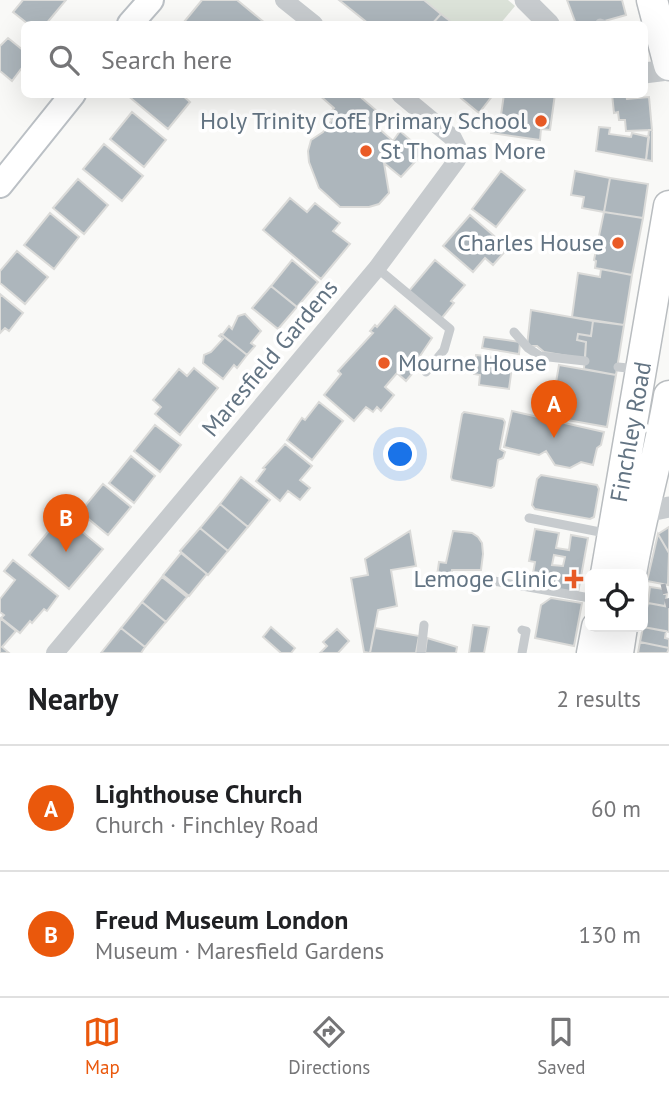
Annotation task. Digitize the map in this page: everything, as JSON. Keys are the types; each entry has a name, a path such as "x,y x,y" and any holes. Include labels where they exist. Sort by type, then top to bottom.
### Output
{"highway":[{"path":"652,0 657,30 669,68"},
{"name":"Finchley Road","path":"607,569 628,446 630,368 662,289 669,206"},
{"name":"Finchley Road","path":"633,569 655,512 662,477 669,396"},
{"path":"592,653 596,632"},
{"path":"618,653 621,632"}],"main road":[{"path":"133,21 151,0"},
{"path":"0,185 70,98"}],"street":[{"path":"284,0 310,21"},
{"path":"525,0 546,21"},
{"path":"648,73 669,68"},
{"name":"Maresfield Gardens","path":"55,653 377,268 457,160 458,148 453,138 405,98"},
{"path":"628,446 662,477"}],"lane":[{"path":"377,268 450,328 444,350 426,372"},
{"path":"514,332 528,348 540,356 585,361"},
{"path":"529,518 613,534"},
{"path":"488,580 585,597"},
{"path":"421,653 424,625"},
{"path":"522,631 526,631 522,653"}],"shaded area":[{"path":"424,0 508,0 515,6 502,21 450,21"}],"building":[{"path":"23,0 66,0 48,21 24,21 13,12"},
{"path":"202,0 237,0 263,21 185,21"},
{"path":"339,0 424,0 441,14 435,21 365,21"},
{"path":"567,0 622,0 626,15 605,21 575,21"},
{"path":"441,14 450,21 435,21"},
{"path":"8,38 21,49 21,69 12,81 0,71 0,46"},
{"path":"649,97 652,130 626,131 625,120 619,120 618,112 614,113 612,98"},
{"path":"131,98 186,98 190,102 168,129"},
{"name":"St Thomas More","path":"323,98 362,98 385,118 377,127 393,141 400,131 424,152 401,177 384,163 389,193 379,204 369,207 340,207 319,188 309,162 308,151 311,140 323,132 332,120 328,115 334,108"},
{"path":"461,98 491,98 479,113"},
{"path":"503,98 554,98 550,130 541,129 540,140 491,133 493,121 500,122"},
{"path":"132,112 166,140 144,167 110,139"},
{"path":"599,127 610,128 609,134 631,137 632,133 649,137 646,160 596,151"},
{"path":"649,130 652,130 652,161 646,160"},
{"path":"104,144 143,176 122,201 83,169"},
{"path":"501,171 525,190 496,227 472,209"},
{"path":"575,171 610,178 604,212 582,208 584,197 571,195"},
{"path":"610,178 648,184 643,218 604,212"},
{"path":"78,179 108,205 84,234 53,208"},
{"path":"290,198 307,212 315,203 340,223 333,231 350,244 321,279 263,230"},
{"name":"Charles House","path":"604,212 643,218 632,275 595,268 594,260"},
{"path":"50,213 79,237 54,269 24,245"},
{"path":"470,215 508,248 493,265 485,258 473,272 443,246"},
{"path":"17,251 48,277 25,304 0,283 0,271"},
{"path":"292,260 318,282 297,307 271,286"},
{"path":"435,260 465,285 451,301 454,303 441,319 408,292"},
{"path":"601,269 632,275 624,325 572,317 578,273 600,277"},
{"path":"271,286 297,307 278,329 252,308"},
{"path":"0,294 23,313 9,331 5,328 0,333"},
{"name":"Mourne House","path":"395,306 432,338 418,359 422,362 406,381 397,373 385,387 394,395 381,411 377,407 373,412 366,407 354,421 324,395 341,374 338,371 373,333 370,331 375,325 377,327"},
{"path":"531,310 593,321 591,336 578,334 577,340 586,342 585,359 544,352 537,346 527,346"},
{"path":"245,314 261,331 251,343 255,346 247,355 222,335 229,326 232,329 238,316"},
{"path":"593,321 624,325 616,375 584,369 586,342 577,340 578,334 591,336"},
{"path":"221,334 247,355 237,368 234,365 223,379 203,363 204,355 211,352 223,339 219,336"},
{"path":"484,337 520,342 519,354 482,348"},
{"path":"476,355 513,359 509,389 479,385 480,375 474,374"},
{"path":"559,365 616,375 607,427 550,417"},
{"path":"194,368 218,388 180,435 155,414 161,407 153,400 179,369 187,376"},
{"path":"319,402 343,421 312,460 287,440 302,418 305,420"},
{"path":"512,411 604,432 593,465 581,462 570,468 555,465 546,451 539,455 504,447"},
{"path":"464,412 503,419 505,422 500,449 505,452 503,458 498,460 494,486 491,488 452,480"},
{"path":"155,425 181,445 160,472 134,451"},
{"path":"285,444 312,466 300,480 310,488 300,500 288,491 280,501 256,481 265,469 263,468"},
{"path":"131,456 155,476 134,503 109,483"},
{"path":"541,475 597,485 599,489 594,517 590,519 535,509 532,505 537,479"},
{"path":"241,477 270,500 248,527 220,504"},
{"path":"103,484 131,507 108,535 80,512"},
{"path":"220,504 248,527 228,551 200,528"},
{"path":"62,515 103,549 69,589 29,555"},
{"path":"669,527 669,553 658,534"},
{"path":"200,528 228,551 208,575 180,551"},
{"path":"535,529 559,533 556,548 569,550 571,535 588,538 578,593 531,585 535,562 529,561","holes":["554,555 565,557 563,566 552,565"]},
{"path":"410,531 416,566 391,570 397,606 378,610 370,653 364,652 351,578 368,575 365,559"},
{"path":"453,531 472,533 478,537 482,543 483,554 481,570 452,570 451,578 437,576 439,562 446,563"},
{"path":"658,534 669,553 668,585 648,581"},
{"path":"181,553 207,574 189,596 163,575"},
{"path":"13,560 58,596 47,611 44,609 20,633 1,618 4,615 0,612 0,599 15,580 4,571"},
{"path":"162,577 187,597 166,622 142,602"},
{"path":"650,587 664,589 664,594 667,594 665,606 648,603"},
{"path":"551,598 582,603 574,646 535,638 541,605"},
{"path":"142,602 166,622 145,647 121,628"},
{"path":"648,603 669,607 669,632 648,628"},
{"path":"0,618 16,631 2,647 9,653 0,653"},
{"path":"473,625 489,627 484,653 469,653"},
{"path":"271,627 295,648 291,653 281,653 263,637"},
{"path":"121,628 145,647 141,653 101,653"},
{"path":"375,628 419,636 416,653 370,653"},
{"path":"648,628 666,631 665,638 669,639 669,648 640,642 642,632 648,632"},
{"path":"337,629 349,641 338,653 320,653 327,646 323,642"},
{"path":"427,638 457,647 456,653 425,653"},
{"path":"640,642 669,648 667,653 638,653"}],"railway":[{"path":"663,584 669,608"}],"place":[{"name":"Holy Trinity CofE Primary School","path":"541,121"},
{"name":"St Thomas More","path":"366,151"},
{"name":"Charles House","path":"618,243"},
{"name":"Mourne House","path":"384,363"},
{"name":"Lighthouse Church","path":"554,438"},
{"name":"Freud Museum London","path":"66,552"},
{"name":"Lemoge Clinic","path":"574,579"}]}
